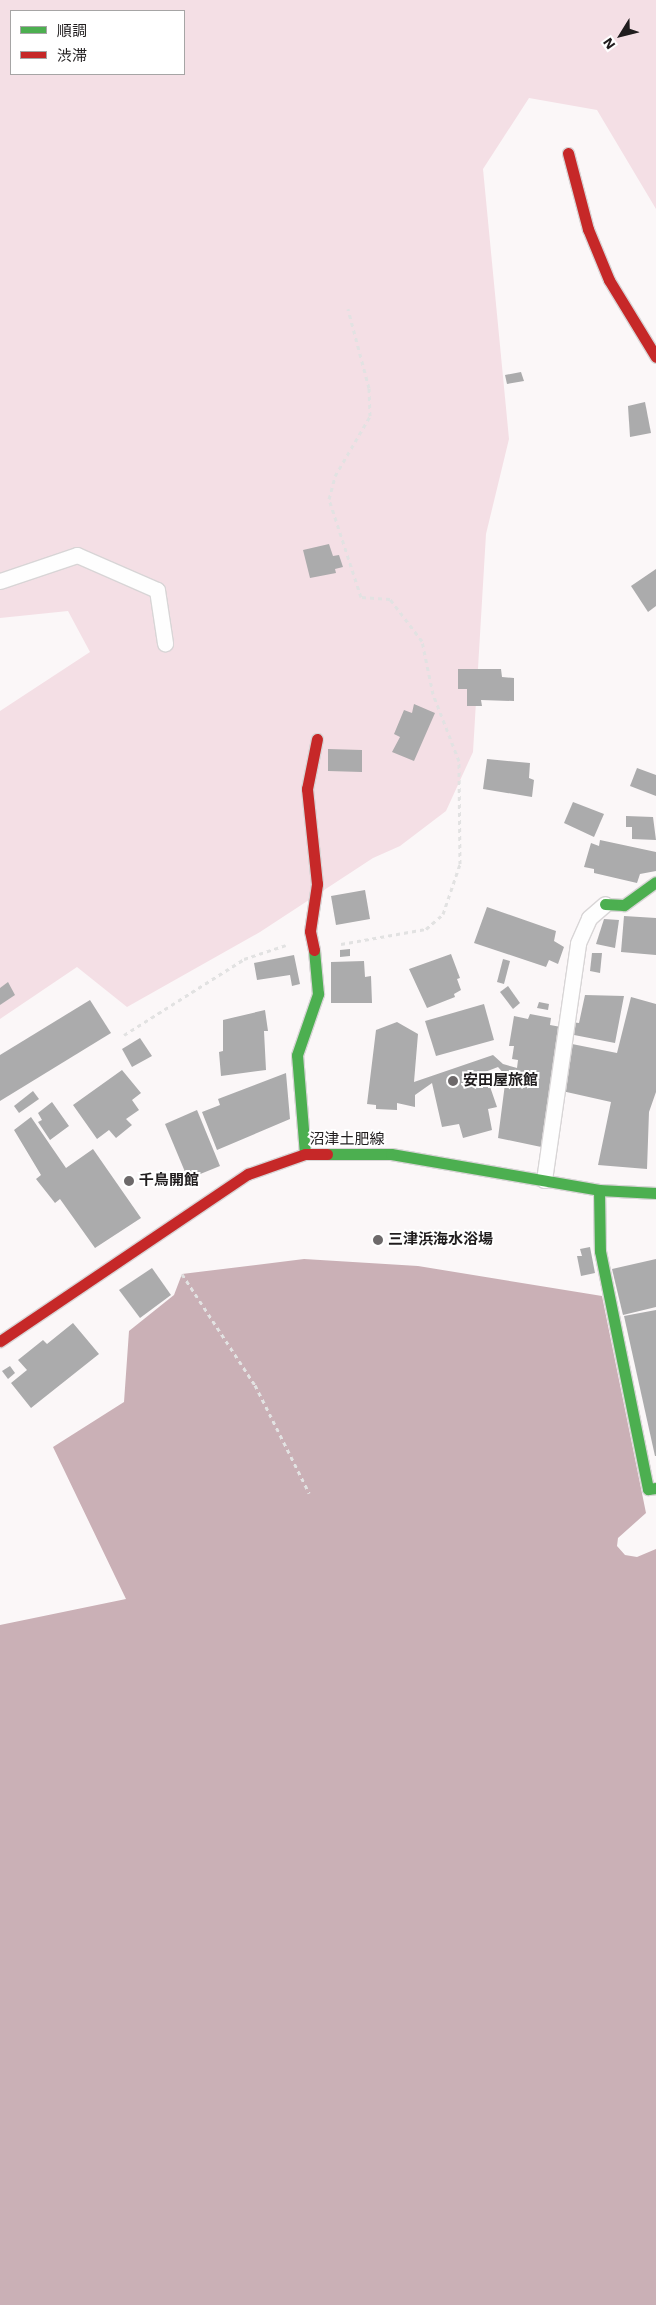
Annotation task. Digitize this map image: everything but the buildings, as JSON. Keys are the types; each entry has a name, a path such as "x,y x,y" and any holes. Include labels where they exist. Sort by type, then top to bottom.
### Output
{"street":[{"path":"568,153 588,229 609,280 656,357"},
{"path":"305,1154 297,1055 318,994 318,967 311,936 317,884 307,790 317,738"},
{"path":"605,904 624,906 656,882"},
{"name":"沼津土肥線","path":"0,1341 248,1174 305,1154 391,1154 598,1190 656,1193"},
{"path":"598,1190 600,1251 648,1489 656,1488"}],"lane":[{"path":"0,581 77,555 157,590 165,643"},
{"path":"544,1180 578,943 588,918 605,904"}],"path":[{"path":"318,967 328,952 346,942 426,929 443,914 460,864 459,761 433,694 422,641 390,599 361,597 329,499 335,476 370,416 369,388 348,309"},
{"path":"124,1035 244,959 311,936"},
{"path":"182,1274 255,1385 309,1493"}],"shaded area":[{"path":"0,0 656,0 656,209 597,110 529,98 483,169 509,439 486,534 473,752 446,811 400,846 373,858 260,932 127,1007 77,967 0,1019 0,711 90,652 68,611 0,618"},
{"path":"304,1259 418,1266 602,1296 646,1513 618,1538 617,1546 625,1555 637,1557 656,1549 656,2305 0,2305 0,1625 126,1599 53,1447 124,1402 129,1331 174,1295 182,1274"}],"traffic: fast":[{"path":"605,904 624,905 656,882"},
{"path":"305,1154 297,1055 318,994 314,950"},
{"path":"327,1154 391,1154 599,1190 656,1193"},
{"path":"599,1190 600,1251 648,1489 656,1488"}],"traffic: jam":[{"path":"568,153 588,229 609,280 656,357"},
{"path":"314,950 310,931 317,884 307,789 317,739"},
{"path":"0,1341 248,1174 305,1154 327,1154"}],"place":[{"name":"安田屋旅館","path":"453,1081"},
{"name":"千鳥開館","path":"129,1181"},
{"name":"三津浜海水浴場","path":"378,1240"}]}
